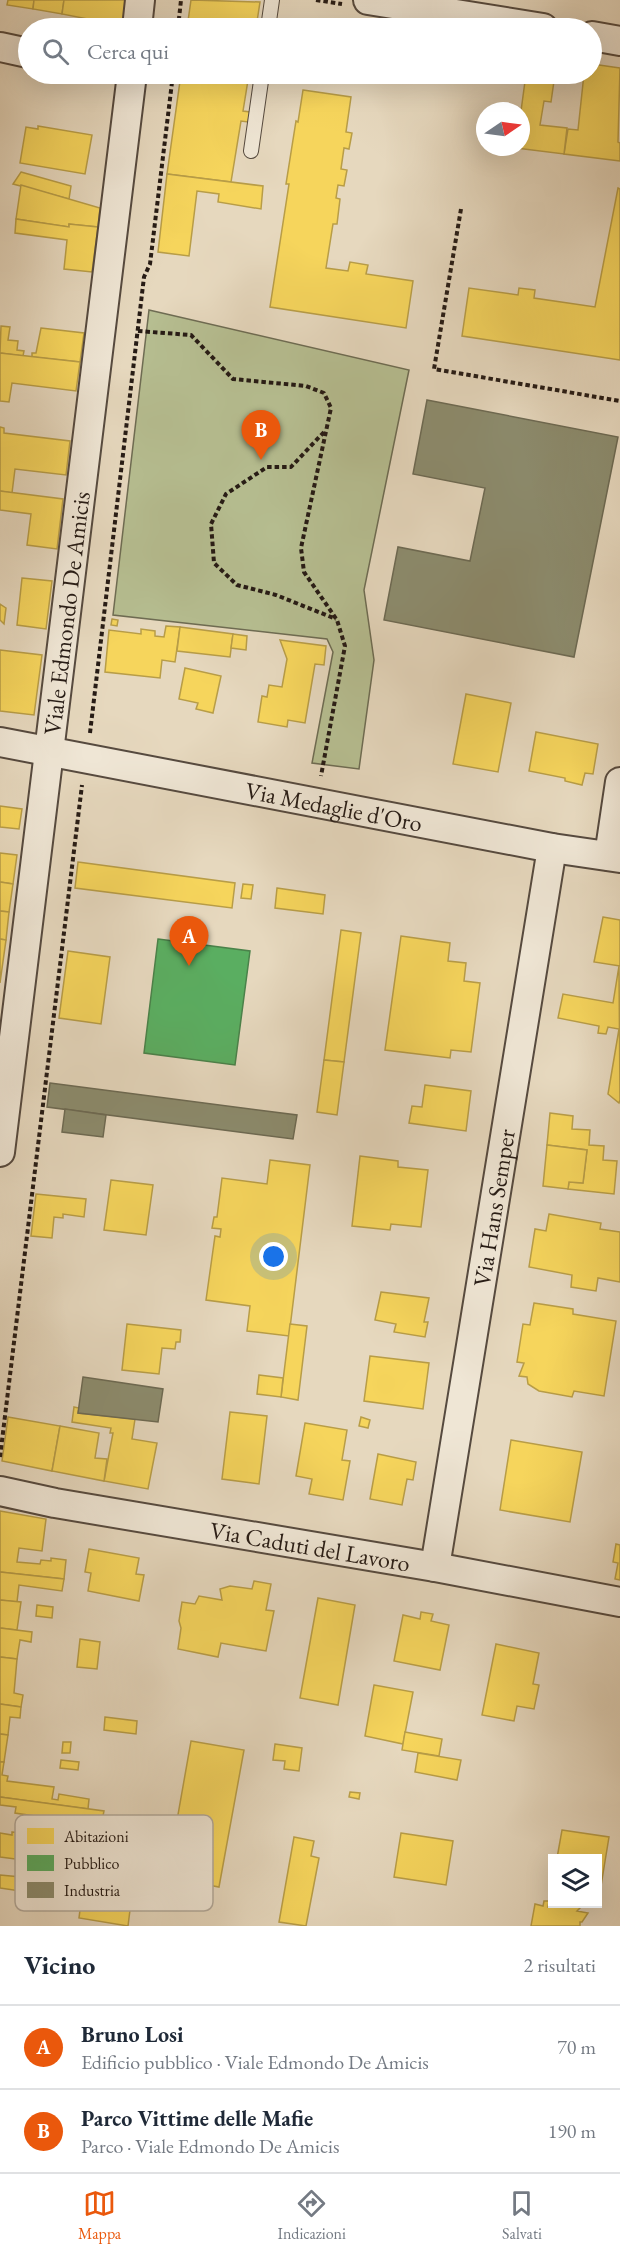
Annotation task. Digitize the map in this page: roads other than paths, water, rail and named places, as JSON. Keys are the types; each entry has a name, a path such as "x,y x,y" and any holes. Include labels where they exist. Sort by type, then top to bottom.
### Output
{"street":[{"path":"138,18 140,0"},
{"path":"368,0 480,18"},
{"path":"602,38 620,41"},
{"path":"0,47 18,51"},
{"name":"Viale Edmondo De Amicis","path":"0,1152 131,84"},
{"name":"Via Medaglie d'Oro","path":"0,742 552,848 614,857"},
{"path":"614,857 620,782"},
{"name":"Via Hans Semper","path":"435,1567 552,848"},
{"name":"Via Caduti del Lavoro","path":"0,1491 55,1503 435,1567 620,1602"}],"lane":[{"path":"269,18 272,0"},
{"path":"251,151 261,84"}],"place":[{"name":"Parco Vittime delle Mafie","path":"261,460"},
{"name":"Bruno Losi","path":"189,966"}]}
